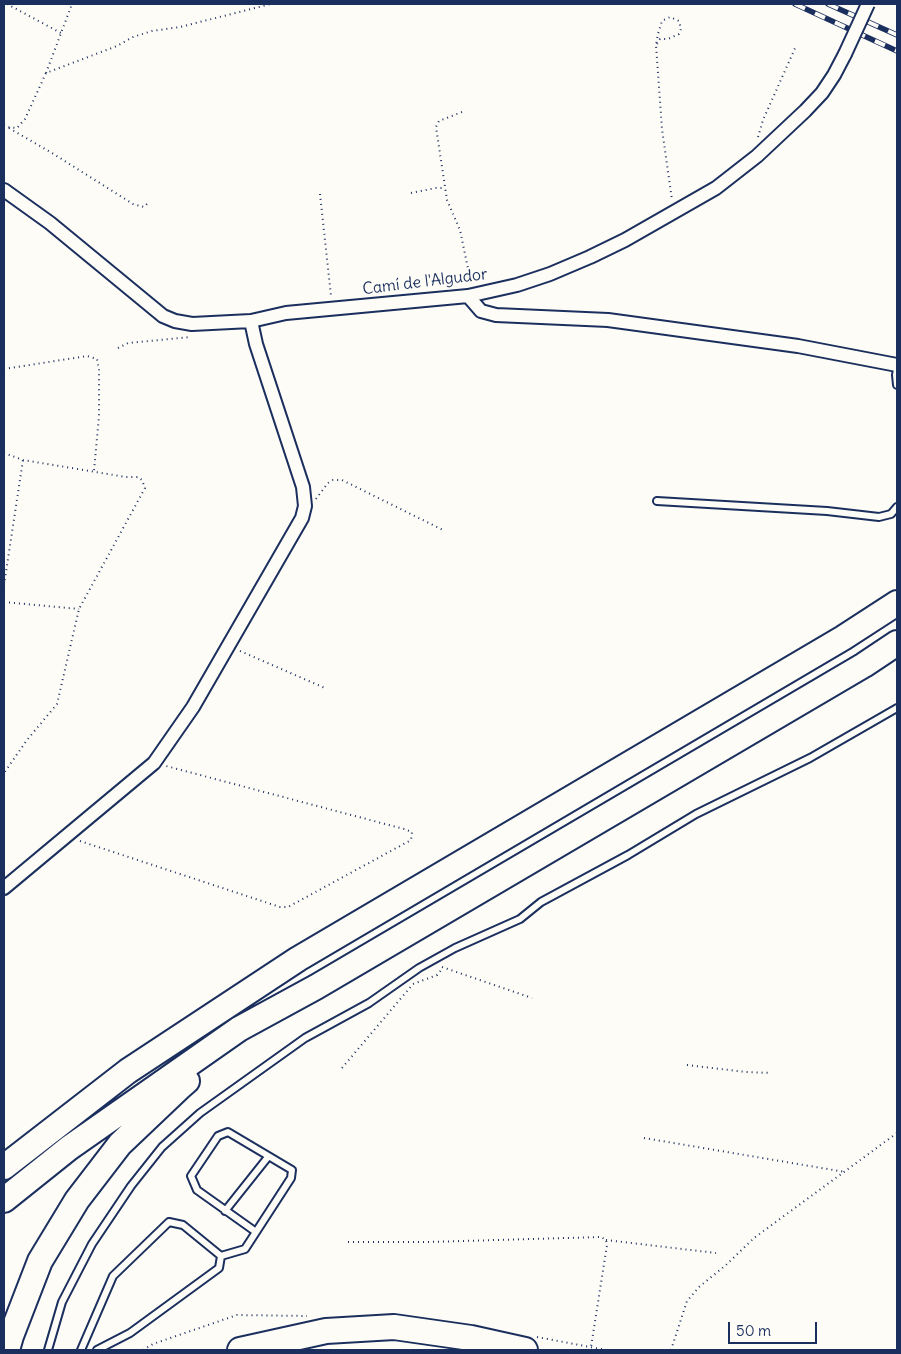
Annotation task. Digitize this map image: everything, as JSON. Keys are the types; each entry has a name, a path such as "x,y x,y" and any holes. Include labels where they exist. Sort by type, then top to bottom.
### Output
{"highway":[{"path":"4,1167 128,1071 298,958 844,638 897,603"},
{"path":"4,1200 69,1148 239,1029 316,987 864,665 897,643"},
{"path":"7,1350 40,1261 77,1200 120,1144 179,1088 316,987"},
{"path":"240,1350 326,1331 394,1327 470,1338 525,1350"}],"street":[{"name":"Camí de l'Algudor","path":"4,190 50,223 163,316 175,321 192,324 251,321 286,313 470,296 516,285 590,257 676,212 716,188 757,156 822,93 845,54 868,4"},
{"path":"470,296 481,311 496,315 608,320 790,345 897,364"},
{"path":"4,888 154,763 193,707 303,514 305,506 303,487 256,344 251,321"}],"lane":[{"path":"897,369 897,385"},
{"path":"657,501 827,511 879,517 891,514 897,507"},
{"path":"48,1350 62,1302 92,1244 131,1186 162,1147 200,1113 305,1038 369,1003 419,968 455,948 520,919 541,902 628,855 696,814 810,758 897,708"},
{"path":"221,1256 245,1249 291,1178 292,1170 228,1132 218,1136 191,1176 197,1190 256,1232"},
{"path":"225,1211 268,1157"},
{"path":"81,1350 114,1276 169,1222 183,1225 221,1256"},
{"path":"97,1350 130,1333 219,1268 221,1256"}],"path":[{"path":"8,4 60,33"},
{"path":"7,127 17,128 26,119 72,4"},
{"path":"46,73 152,31 180,27 271,4"},
{"path":"656,44 660,39 679,34 681,29 679,21 670,17 662,20 656,44 662,129 672,201 676,212"},
{"path":"757,156 757,141 763,120 796,46"},
{"path":"462,112 440,121 436,127 447,200 465,246 470,296"},
{"path":"4,125 133,204 144,208 148,204"},
{"path":"411,193 436,188 446,190"},
{"path":"320,194 332,308"},
{"path":"118,348 128,343 193,337"},
{"path":"4,369 87,356 97,359 99,370 99,416 94,471"},
{"path":"4,453 23,460 126,477 138,477 142,480 145,488 79,609 57,704 27,740 4,773"},
{"path":"4,585 23,460"},
{"path":"303,514 328,483 338,479 445,531"},
{"path":"4,602 79,609"},
{"path":"229,646 327,689"},
{"path":"65,836 280,907 288,907 411,840 412,832 404,829 154,763"},
{"path":"438,958 443,968 532,998"},
{"path":"342,1068 413,984 437,975 443,968"},
{"path":"686,1065 746,1072 771,1072"},
{"path":"671,1350 687,1301 699,1287 726,1265 754,1238 897,1133"},
{"path":"644,1138 845,1172"},
{"path":"348,1242 428,1242 601,1237 606,1240 716,1253"},
{"path":"606,1240 607,1245 591,1347 606,1350"}],"railway":[{"path":"795,4 897,51"},
{"path":"828,4 897,35"}]}
